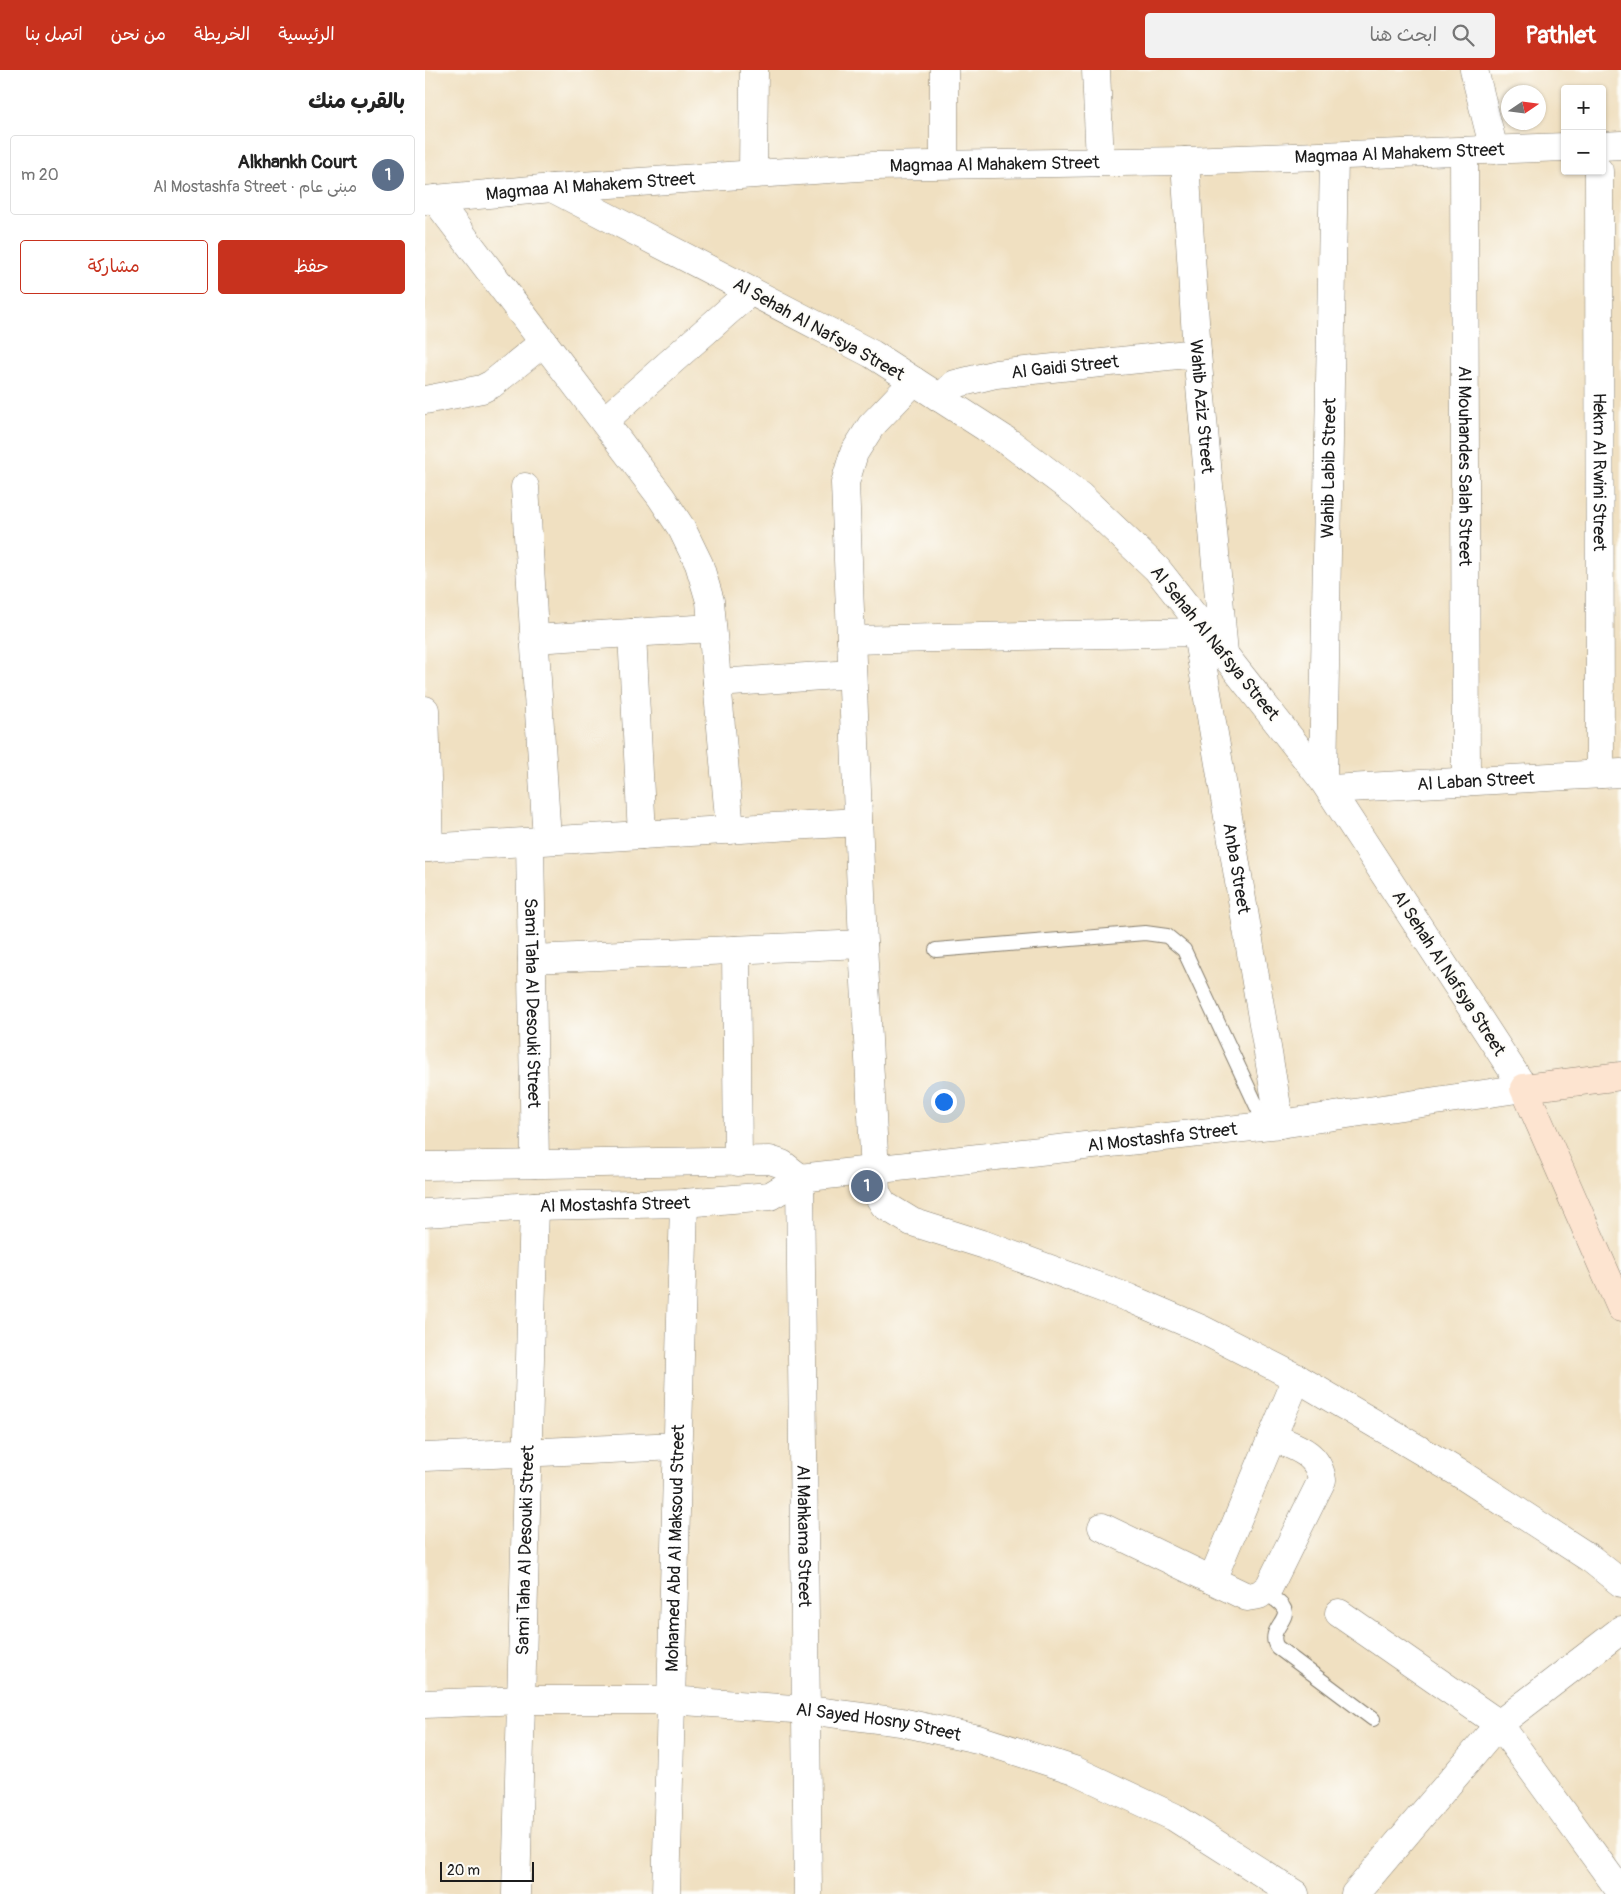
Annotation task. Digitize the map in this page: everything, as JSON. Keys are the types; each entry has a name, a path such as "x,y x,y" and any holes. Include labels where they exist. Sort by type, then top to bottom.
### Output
{"main road":[{"path":"1524,1088 1621,1076"},
{"name":"Al Sehah Al Nafsya Street","path":"1524,1088 1621,1308"}],"street":[{"path":"753,173 754,70"},
{"path":"944,70 944,164"},
{"path":"1096,70 1100,162"},
{"path":"1474,70 1494,150"},
{"path":"1606,146 1621,145"},
{"name":"Magmaa Al Mahakem Street","path":"430,199 753,173 944,164 1185,161 1561,147"},
{"name":"Al Mouhandes Salah Street","path":"1464,151 1466,782"},
{"name":"Wahib Labib Street","path":"1327,785 1334,156"},
{"name":"Wahib Aziz Street","path":"1185,161 1197,354 1224,653"},
{"name":"Hekm Al Rwini Street","path":"1599,175 1611,774"},
{"name":"Al Sehah Al Nafsya Street","path":"552,188 872,354 1010,443 1080,496 1157,569 1195,622 1224,653 1327,785 1524,1088"},
{"path":"430,199 544,342 604,421 682,529 699,564 710,601 730,830"},
{"path":"604,421 751,291"},
{"path":"425,400 482,389 493,384 544,342"},
{"name":"Al Gaidi Street","path":"940,398 955,384 996,374 1197,354"},
{"path":"914,381 871,426 854,454 845,483 863,944 875,1170 877,1192 884,1205 897,1215 1129,1298 1199,1328 1297,1378 1467,1478 1591,1559 1621,1583"},
{"name":"Sami Taha Al Desouki Street","path":"525,487 534,640 539,841 532,959 535,1164"},
{"path":"851,640 1195,622"},
{"name":"Anba Street","path":"1195,622 1273,1125"},
{"path":"534,640 712,628"},
{"path":"632,633 643,835"},
{"path":"717,683 852,674"},
{"path":"425,710 427,848 858,822"},
{"name":"Al Laban Street","path":"1327,785 1466,782 1611,774"},
{"path":"532,959 863,944"},
{"path":"736,950 738,1162"},
{"name":"Al Mostashfa Street","path":"425,1213 534,1206 684,1203 770,1196 800,1178 1273,1125 1524,1088"},
{"path":"425,1166 771,1160 782,1164 800,1178"},
{"name":"Al Mahkama Street","path":"800,1178 808,1894"},
{"name":"Mohamed Abd Al Maksoud Street","path":"666,1894 684,1203"},
{"name":"Sami Taha Al Desouki Street","path":"516,1894 534,1206"},
{"path":"1212,1580 1297,1378"},
{"path":"1102,1527 1247,1597 1259,1595 1264,1592 1322,1480 1317,1462 1311,1454 1272,1437"},
{"path":"425,1457 677,1446"},
{"path":"1339,1612 1499,1724 1621,1892"},
{"path":"1355,1894 1499,1724 1621,1630"},
{"name":"Al Sayed Hosny Street","path":"425,1704 521,1700 670,1700 807,1710 901,1722 978,1739 1074,1770 1174,1817 1295,1894"}],"lane":[{"path":"937,950 1145,933 1167,936 1184,950 1273,1125"},
{"path":"1264,1592 1283,1606 1285,1611 1283,1619 1275,1632 1274,1643 1277,1647 1373,1719"}],"place":[{"name":"Alkhankh Court","path":"867,1186"}]}
